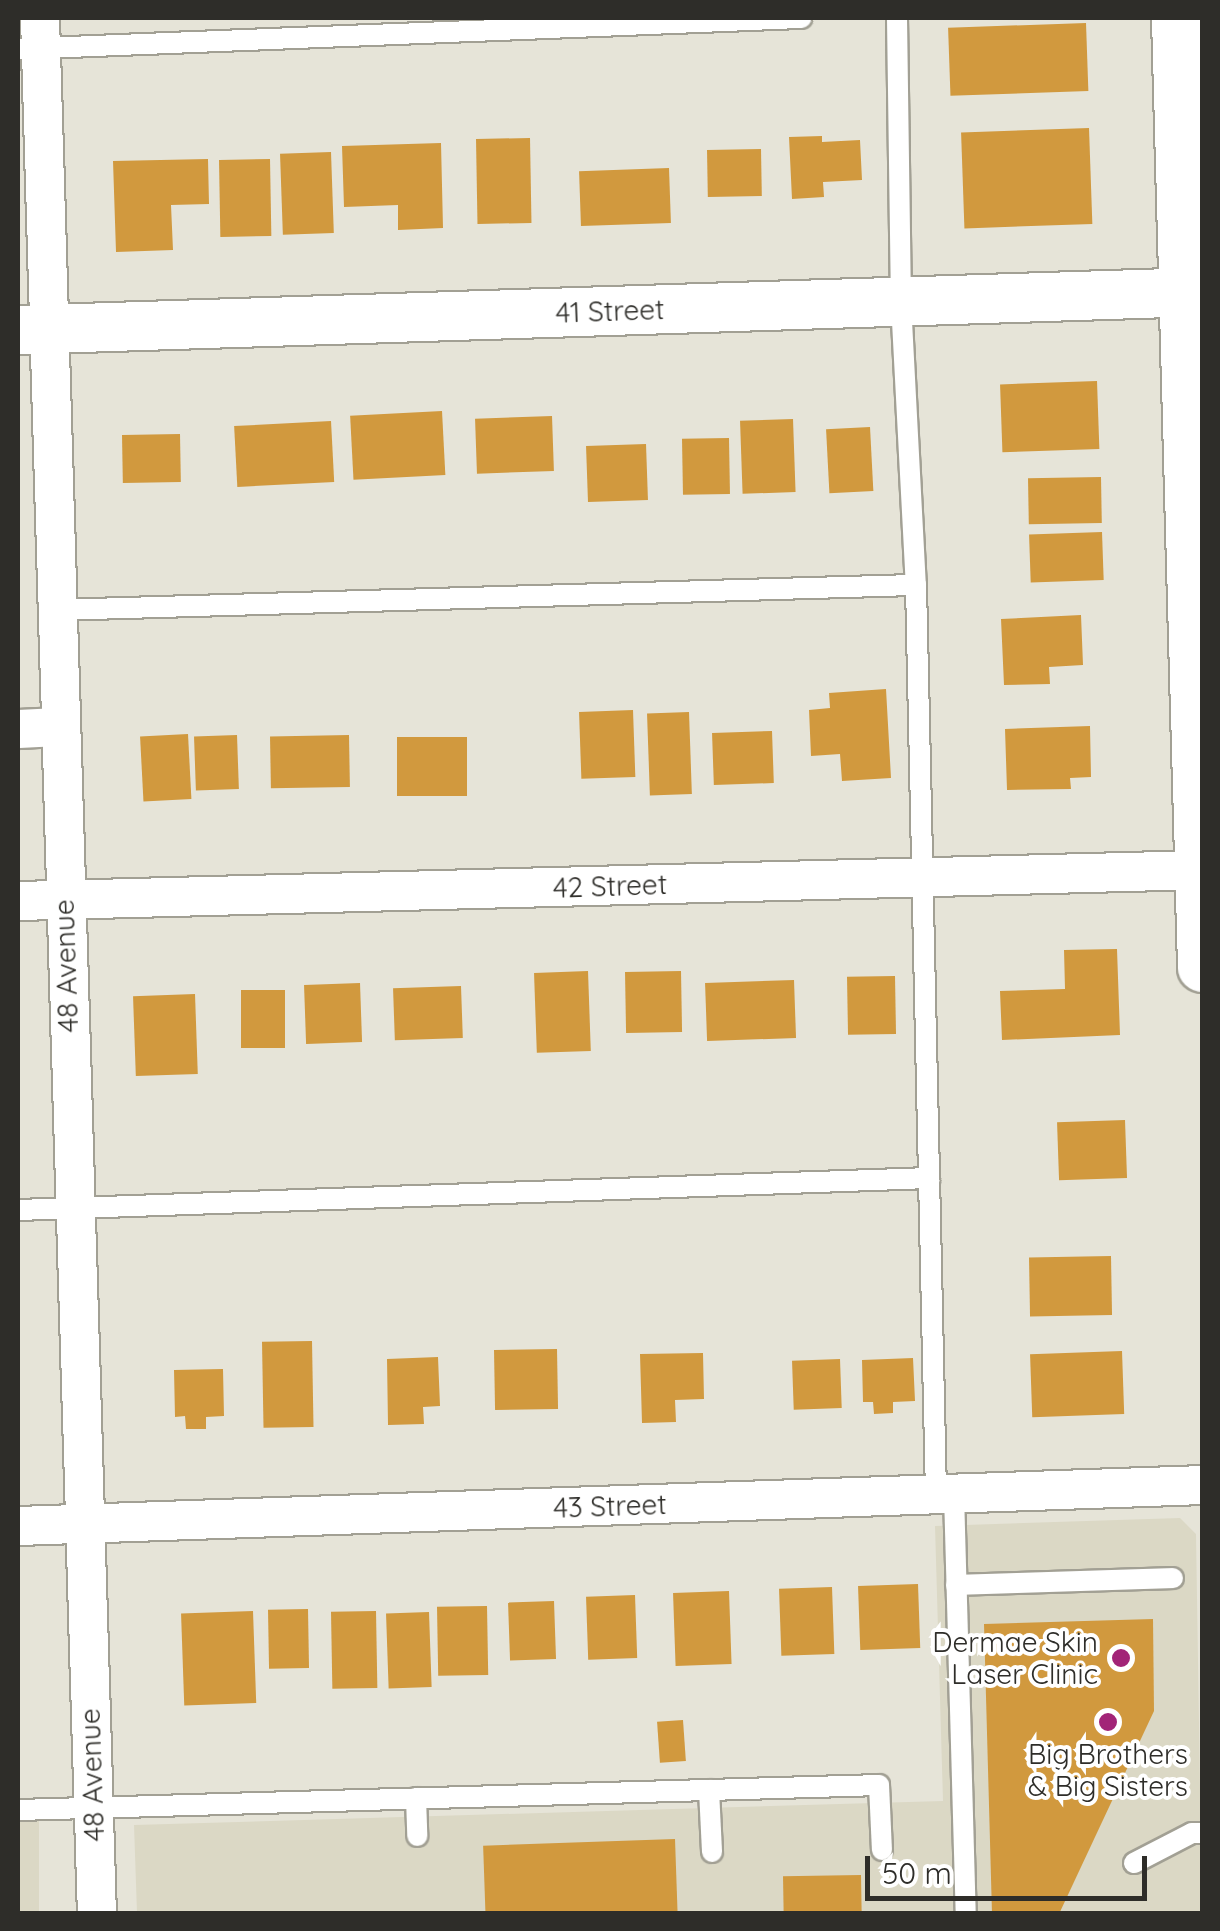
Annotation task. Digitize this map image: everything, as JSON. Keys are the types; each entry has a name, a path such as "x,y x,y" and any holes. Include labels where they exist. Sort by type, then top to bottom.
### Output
{"street":[{"path":"1185,30 1193,293 1202,968"},
{"name":"48 Avenue","path":"33,38 33,329 56,610 97,1914"},
{"name":"41 Street","path":"33,329 1193,293"},
{"path":"18,728 59,727"},
{"name":"42 Street","path":"18,901 1201,870"},
{"name":"43 Street","path":"18,1526 1202,1485"}],"lane":[{"path":"33,38 801,18"},
{"path":"897,18 901,302 916,585 929,1178 945,1494 956,1585 966,1914"},
{"path":"56,610 916,585"},
{"path":"18,1210 929,1178"},
{"path":"956,1585 1173,1578"},
{"path":"18,1810 879,1785 882,1850"},
{"path":"710,1790 712,1852"},
{"path":"416,1798 417,1836"},
{"path":"1134,1863 1192,1833 1202,1833"}],"shaded area":[{"path":"1180,1518 1196,1534 1202,1913 137,1913 134,1825 943,1801 935,1526"},
{"path":"18,1802 39,1802 39,1913 18,1913"}],"building":[{"path":"1086,23 1088,91 950,96 948,28"},
{"path":"1089,128 1092,224 964,228 961,132"},
{"path":"822,136 822,142 860,140 862,180 823,182 824,197 792,199 789,137"},
{"path":"530,138 531,223 477,224 476,139"},
{"path":"441,143 443,228 398,230 398,205 344,207 342,146"},
{"path":"761,149 762,196 708,197 707,150"},
{"path":"331,152 334,233 283,235 280,154"},
{"path":"208,159 209,204 171,205 173,250 116,252 113,161"},
{"path":"270,159 271,236 220,237 219,160"},
{"path":"669,168 671,223 581,226 579,171"},
{"path":"1097,381 1099,449 1002,452 1000,384"},
{"path":"442,411 445,475 353,480 350,416"},
{"path":"552,416 554,471 477,474 475,419"},
{"path":"793,419 796,492 743,494 740,421"},
{"path":"331,421 334,482 237,487 234,426"},
{"path":"870,427 873,491 829,493 826,429"},
{"path":"180,434 181,482 123,483 122,435"},
{"path":"729,438 730,494 683,495 682,439"},
{"path":"646,444 648,500 588,502 586,446"},
{"path":"1101,477 1102,523 1029,524 1028,478"},
{"path":"1102,532 1104,580 1031,583 1029,535"},
{"path":"1081,615 1083,665 1049,667 1050,684 1004,685 1001,619"},
{"path":"886,689 891,778 842,781 840,754 811,756 809,710 830,708 829,693"},
{"path":"633,710 635,777 581,779 579,712"},
{"path":"689,712 692,794 650,795 647,713"},
{"path":"1090,726 1091,777 1070,778 1071,789 1007,790 1005,729"},
{"path":"772,731 774,783 714,785 712,733"},
{"path":"188,734 191,799 143,801 140,737"},
{"path":"237,735 239,789 196,790 194,737"},
{"path":"349,735 350,787 271,788 270,736"},
{"path":"397,737 467,737 467,796 397,796"},
{"path":"1117,949 1120,1035 1002,1040 1000,991 1065,989 1064,950"},
{"path":"588,971 591,1051 537,1053 534,973"},
{"path":"681,971 682,1032 626,1033 625,972"},
{"path":"895,976 896,1034 848,1035 847,977"},
{"path":"794,980 796,1038 707,1041 705,983"},
{"path":"360,983 362,1042 306,1044 304,985"},
{"path":"461,986 463,1038 395,1040 393,988"},
{"path":"241,990 285,990 285,1048 241,1048"},
{"path":"195,994 198,1074 136,1076 133,996"},
{"path":"1125,1120 1127,1178 1059,1180 1057,1122"},
{"path":"1111,1256 1112,1315 1030,1316 1029,1257"},
{"path":"312,1341 314,1427 264,1428 262,1342"},
{"path":"557,1349 558,1409 495,1410 494,1350"},
{"path":"1122,1351 1124,1414 1032,1417 1030,1354"},
{"path":"703,1353 704,1399 675,1400 676,1422 642,1423 640,1354"},
{"path":"438,1357 440,1406 423,1407 424,1424 388,1425 387,1359"},
{"path":"913,1358 915,1401 893,1402 893,1413 874,1414 873,1402 863,1402 862,1360"},
{"path":"840,1359 842,1408 794,1410 792,1361"},
{"path":"223,1369 224,1416 206,1417 206,1429 186,1429 185,1416 175,1417 174,1370"},
{"path":"918,1584 920,1648 860,1650 858,1586"},
{"path":"832,1587 834,1654 781,1656 779,1589"},
{"path":"729,1591 732,1664 676,1666 673,1593"},
{"path":"635,1595 637,1658 588,1660 586,1597"},
{"path":"554,1601 556,1659 510,1661 508,1603"},
{"path":"487,1606 488,1675 438,1676 437,1607"},
{"path":"308,1609 309,1668 269,1669 268,1610"},
{"path":"253,1611 256,1703 184,1705 181,1614"},
{"path":"376,1611 377,1688 332,1689 331,1612"},
{"path":"429,1612 432,1687 389,1688 386,1614"},
{"path":"1153,1619 1154,1711 1059,1914 992,1914 984,1624"},
{"path":"683,1720 686,1761 660,1763 657,1722"},
{"path":"675,1839 678,1914 486,1914 483,1846"},
{"path":"861,1875 862,1914 784,1914 783,1876"}],"place":[{"name":"Dermae Skin Laser Clinic","path":"1121,1658"},
{"name":"Big Brothers & Big Sisters","path":"1108,1722"}]}
